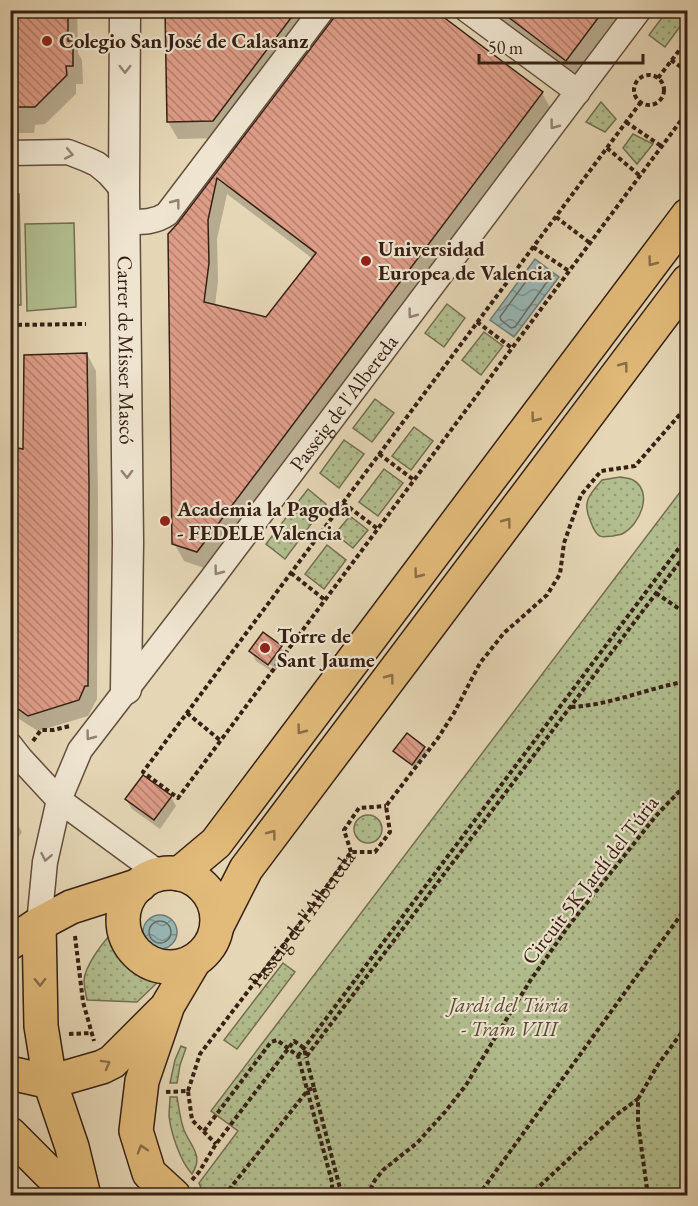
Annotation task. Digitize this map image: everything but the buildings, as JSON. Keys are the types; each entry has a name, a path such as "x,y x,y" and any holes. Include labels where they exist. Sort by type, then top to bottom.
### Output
{"main road":[{"path":"687,215 216,843 131,895 125,908 123,921 132,947 142,957 154,964 167,967 181,966 194,961 205,952 213,940 217,926 246,869 687,281"},
{"path":"10,943 39,924 71,908 160,877 196,880 209,892 216,908 217,926"},
{"path":"39,924 41,1026 50,1082 72,1147 84,1196"},
{"path":"180,1191 150,1173 136,1131 142,1081 168,1005 194,961"},
{"path":"10,1072 50,1082 102,1067 112,1062 168,1005"},
{"path":"10,1134 69,1196"},
{"path":"72,1147 103,1196"}],"street":[{"name":"Carrer de Misser Mascó","path":"125,10 124,191 128,542 126,689"},
{"path":"125,222 158,220 167,214 322,10"},
{"path":"467,10 578,92"},
{"name":"Passeig de l'Albereda","path":"39,924 45,861 59,800 80,750 210,581 639,10"},
{"path":"10,153 68,152 97,164 124,191"},
{"path":"10,745 59,800 160,877"}],"path":[{"path":"658,78 687,39"},
{"path":"671,60 687,72"},
{"path":"646,75 656,76 664,89 661,98 653,104 641,102 634,93 638,79 646,75"},
{"path":"641,102 143,772 178,798 687,111"},
{"path":"626,122 661,146"},
{"path":"607,148 639,175"},
{"path":"556,217 590,243"},
{"path":"533,247 569,271"},
{"path":"477,322 512,348"},
{"path":"10,325 86,324"},
{"path":"351,852 344,830 360,808 386,806 438,738 480,663 504,633 547,595 560,574 564,543 581,495 601,471 635,466 687,405"},
{"path":"379,454 414,480"},
{"path":"343,503 378,529"},
{"path":"298,1056 687,536"},
{"path":"306,1057 687,552"},
{"path":"291,573 325,600"},
{"path":"656,593 687,615"},
{"path":"571,707 600,704 687,681"},
{"path":"187,713 221,741"},
{"name":"Circuit 5K Jardí del Túria","path":"367,1196 383,1170 417,1143 466,1085 530,981 570,924 655,817 687,782"},
{"path":"10,790 14,804 14,812 10,821"},
{"name":"Passeig de l'Albereda","path":"188,1090 200,1054 307,914 351,852 375,852 390,832 386,806"},
{"path":"478,1196 687,905"},
{"path":"76,1033 92,1034 83,1002"},
{"path":"528,1196 616,1115 638,1099 659,1063 687,1024"},
{"path":"204,1131 271,1042 277,1040 298,1056 332,1182 332,1196"},
{"path":"180,1191 199,1172 216,1144 294,1041 303,1048 306,1057 342,1196"},
{"path":"224,1196 308,1090 314,1088"},
{"path":"162,1092 188,1090 192,1120 216,1144"},
{"path":"638,1099 638,1123 648,1196"},
{"path":"230,1188 254,1196"}],"green space":[{"path":"667,11 687,11 687,17 665,47 649,35"},
{"path":"601,102 616,119 605,132 586,122"},
{"path":"633,134 653,144 637,164 623,148"},
{"path":"11,194 19,194 21,305 11,305"},
{"path":"74,223 76,307 27,311 25,224"},
{"path":"447,304 465,318 444,347 425,333"},
{"path":"484,332 503,346 481,375 462,360"},
{"path":"375,399 394,413 372,442 353,428"},
{"path":"414,427 433,441 411,470 392,456"},
{"path":"344,440 364,454 339,488 320,473"},
{"path":"384,469 403,483 378,516 359,502"},
{"path":"620,477 632,479 639,485 643,492 642,508 629,530 620,535 601,537 595,531 588,513 588,498 602,480"},
{"name":"Jardí del Túria - Tram VIII","path":"687,483 687,1195 201,1195 203,1193 199,1183 238,1131 211,1111"},
{"path":"308,489 326,504 285,559 266,544"},
{"path":"350,516 368,530 353,548 335,534"},
{"path":"327,545 346,560 324,589 305,574"},
{"path":"368,815 378,819 382,829 378,839 368,843 358,839 354,829 358,819"},
{"path":"113,932 120,952 134,969 146,976 161,979 137,1002 87,1000 84,981 87,969 99,948"},
{"path":"12,960 14,964 14,1015 11,1015 10,961"},
{"path":"283,963 295,972 237,1049 224,1040"},
{"path":"181,1046 186,1048 177,1083 170,1083 175,1060"},
{"path":"170,1097 177,1097 183,1126 197,1157 192,1174 174,1138 169,1116"}],"water":[{"path":"535,259 559,277 514,337 490,320"},
{"path":"160,915 172,920 177,932 172,944 160,949 148,944 143,932 148,920"}],"place":[{"name":"Colegio San José de Calasanz","path":"47,41"},
{"name":"Universidad Europea de Valencia","path":"366,261"},
{"name":"Academia la Pagoda - FEDELE Valencia","path":"165,521"},
{"name":"Torre de Sant Jaume","path":"265,648"}]}
